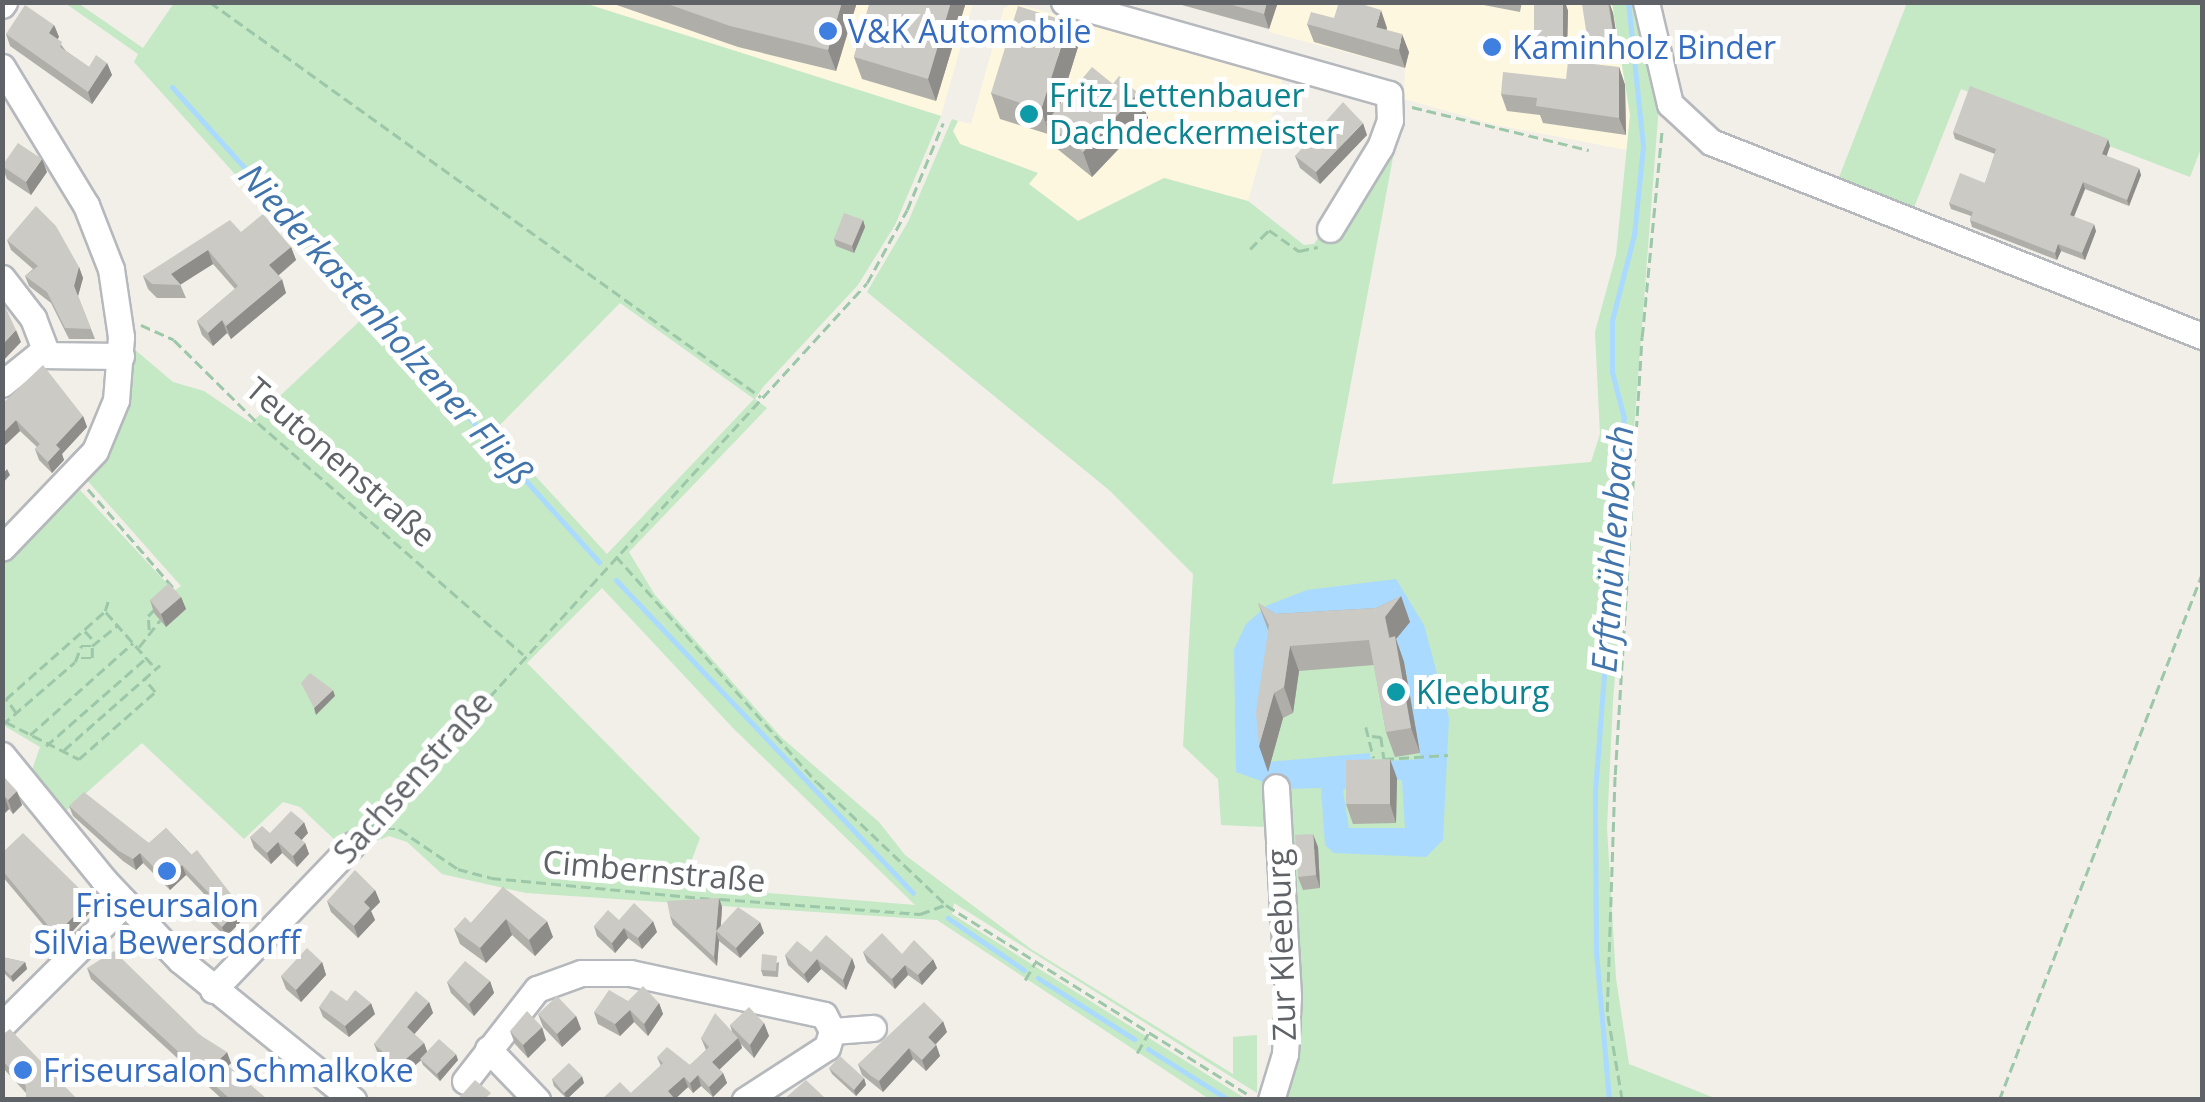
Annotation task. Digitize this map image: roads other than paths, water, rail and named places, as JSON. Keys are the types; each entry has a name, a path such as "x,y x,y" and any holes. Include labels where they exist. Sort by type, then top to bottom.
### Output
{"street":[{"path":"1064,2 1389,94 1390,120 1380,147 1330,229"},
{"path":"1646,2 1670,104 1694,130 1736,156 2202,336"},
{"path":"2,67 86,205 111,269 121,326 121,356 109,424 74,479 2,548"},
{"path":"2,278 25,305 47,354"},
{"path":"2,384 28,360 47,354 121,356"},
{"path":"2,755 125,904 214,990 353,1100"},
{"name":"Zur Kleeburg","path":"1271,1100 1285,1054 1288,996 1276,788"},
{"name":"Sachsenstraße","path":"214,990 361,837"},
{"path":"2,1025 125,904"},
{"path":"465,1080 537,989 565,976 603,971 680,979 812,1008 824,1015 832,1032"},
{"path":"832,1032 873,1028"},
{"path":"745,1100 821,1053 832,1032"},
{"path":"488,1050 537,1100"}],"water":[{"path":"1396,579 1424,625 1449,718 1443,840 1426,857 1334,853 1325,845 1321,788 1283,789 1236,772 1234,649 1246,624 1268,605 1307,590","holes":["1284,639 1404,662 1421,759 1371,762 1370,753 1266,762","1353,779 1402,780 1405,828 1349,828 1343,791"]}],"waterway":[{"name":"Erftmühlenbach","path":"1609,1100 1596,951 1595,791 1624,418 1612,372 1612,320 1634,235 1643,146 1628,2"},
{"name":"Niederkastenholzener Fließ","path":"172,87 599,562"},
{"name":"Niederkastenholzener Fließ","path":"616,580 913,893"},
{"name":"Niederkastenholzener Fließ","path":"948,918 1024,970"},
{"name":"Niederkastenholzener Fließ","path":"1038,978 1134,1039"},
{"name":"Niederkastenholzener Fließ","path":"1148,1049 1229,1100"}],"place":[{"name":"V&K Automobile","path":"828,31"},
{"name":"Kaminholz Binder","path":"1492,47"},
{"name":"Fritz Lettenbauer Dachdeckermeister","path":"1029,114"},
{"name":"Kleeburg","path":"1396,692"},
{"name":"Friseursalon Silvia Bewersdorff","path":"167,871"},
{"name":"Friseursalon Schmalkoke","path":"23,1070"}]}
